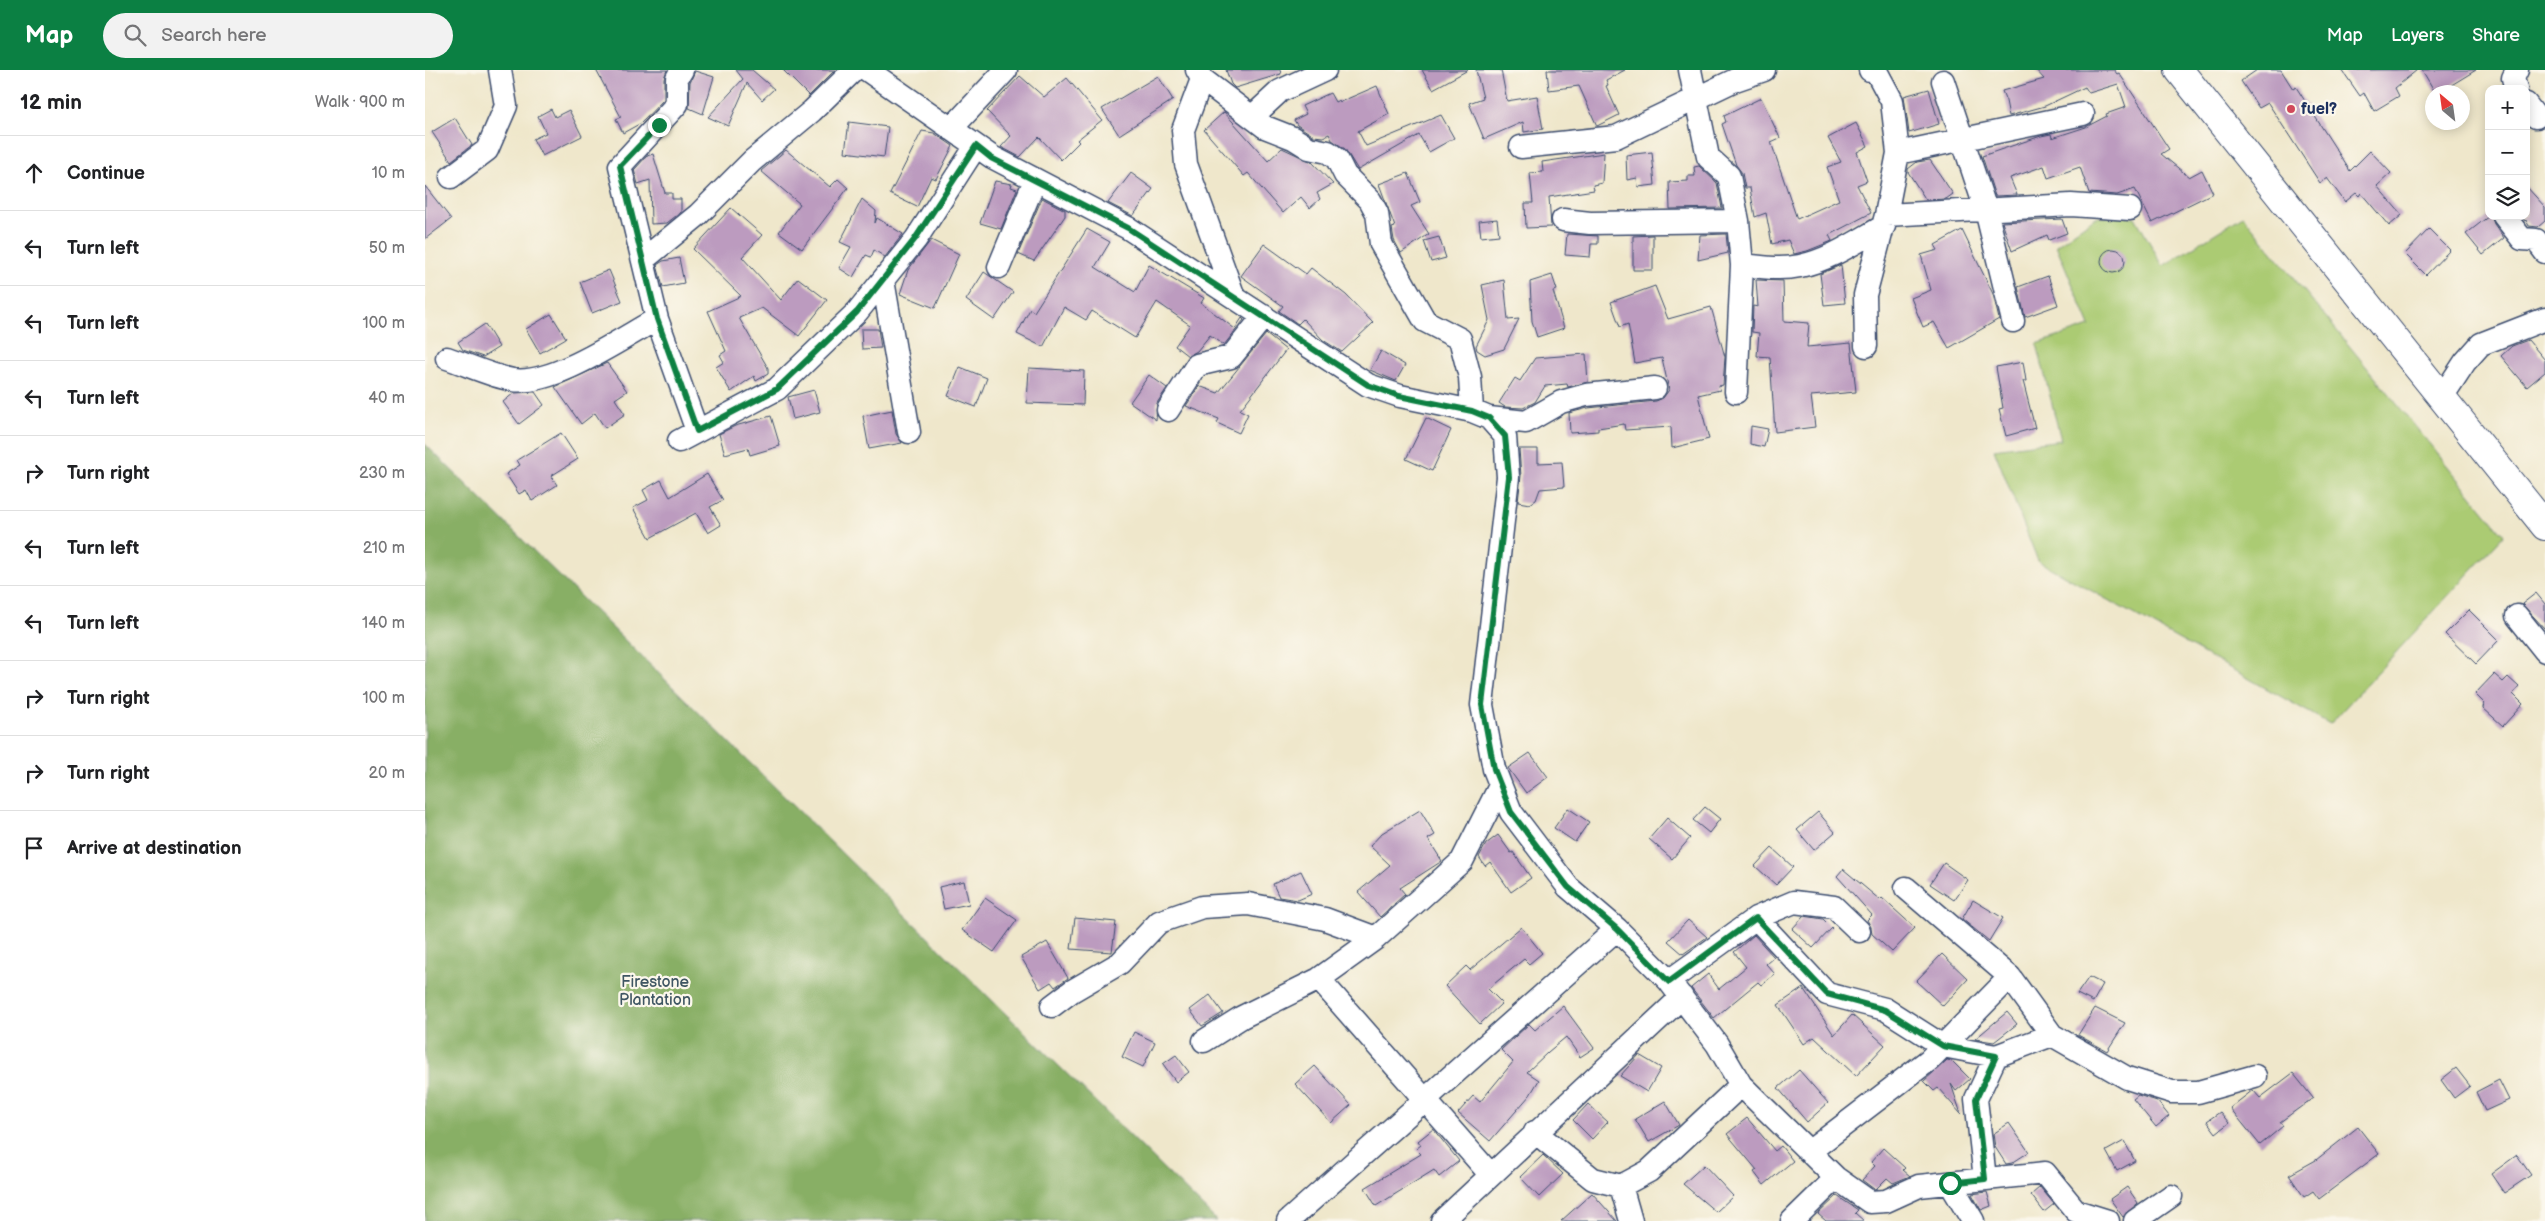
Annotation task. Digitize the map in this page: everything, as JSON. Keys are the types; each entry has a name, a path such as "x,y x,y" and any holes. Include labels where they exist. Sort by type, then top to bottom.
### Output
{"main road":[{"path":"2179,70 2545,526"}],"street":[{"path":"451,178 487,150 506,106 500,70"},
{"path":"682,70 677,78 677,104 620,166 688,436 777,389 857,312 915,239 976,146"},
{"path":"643,260 698,215 752,161 812,111 854,70"},
{"path":"867,70 991,158 1128,228 1368,385 1399,396 1526,422 1561,402 1586,395 1655,388"},
{"path":"951,128 1006,70"},
{"path":"1253,117 1280,92 1325,70"},
{"path":"1690,70 1708,157 1729,176 1738,221 1742,265 1736,392"},
{"path":"1521,147 1616,137 1735,80 1764,70"},
{"path":"1866,346 1865,295 1885,220 1898,153 1892,101 1876,72 1870,70"},
{"path":"2515,85 2513,78 2517,70"},
{"path":"1234,297 1186,164 1183,130 1200,74 1265,127 1293,138 1309,148 1328,152 1337,159 1345,175 1369,200 1377,213 1381,244 1425,321 1460,339 1480,414 1505,436 1509,477 1482,705 1494,769 1511,812 1568,887 1617,929 1675,989 1717,1044 1741,1085 1836,1178 1870,1202 1886,1202 1919,1186 2045,1173 2076,1211 2108,1221"},
{"path":"1943,82 1986,210 2013,321"},
{"path":"1898,153 2083,114"},
{"path":"999,267 1035,180"},
{"path":"1742,265 1773,268 1800,266 1834,255 1885,220 1986,210 2071,206 2131,209"},
{"path":"1563,220 1590,223 1738,221"},
{"path":"2507,220 2522,239 2536,240 2545,252"},
{"path":"883,280 909,432"},
{"path":"1168,410 1197,366 1231,357 1264,316"},
{"path":"447,358 513,380 537,378 558,373 657,319"},
{"path":"2442,397 2465,362 2481,344 2545,319"},
{"path":"2517,616 2545,652"},
{"path":"1204,1041 1242,1017 1319,979 1376,938 1463,861 1500,786"},
{"path":"1907,888 2010,977 2053,1035 2127,1078 2172,1092 2198,1092 2255,1076"},
{"path":"1442,1221 1535,1132 1675,989 1756,918 1794,902 1833,907 1859,931"},
{"path":"1052,1006 1072,991 1120,963 1159,922 1202,906 1247,904 1325,918 1376,938"},
{"path":"1756,918 1827,994 1885,1010 1943,1046 1996,1056 2053,1035"},
{"path":"1288,1221 1617,929"},
{"path":"1809,1151 1929,1060 2010,977"},
{"path":"1319,979 1490,1174"},
{"path":"1985,1179 1976,1099 1996,1056"},
{"path":"1535,1132 1593,1179 1621,1186 1649,1171 1741,1085"},
{"path":"1792,1221 1836,1178"},
{"path":"1950,1183 1973,1221"},
{"path":"1621,1186 1631,1221"},
{"path":"2135,1221 2171,1196"}],"green space":[{"path":"2243,216 2504,535 2330,724 2038,561 1994,449 2061,440 2037,344 2090,326 2056,245 2096,217 2135,217 2163,266"},
{"name":"Firestone Plantation","path":"425,444 1217,1221 425,1221"}],"building":[{"path":"596,70 667,70 664,78 664,99 641,123 623,133 616,119 621,117"},
{"path":"736,70 752,70 774,89 762,100 747,83 728,126 708,117 743,79"},
{"path":"783,70 835,70 809,96"},
{"path":"1226,70 1280,70 1281,74 1235,88 1231,84"},
{"path":"1422,70 1468,70 1433,89"},
{"path":"1476,70 1501,70 1507,101 1537,96 1543,129 1524,132 1523,122 1484,139 1469,103 1483,98"},
{"path":"1547,70 1625,70 1606,80 1608,85 1606,86 1619,115 1597,126 1579,86 1549,90"},
{"path":"2036,70 2114,70 2117,74 2119,73 2169,149 2161,154 2189,177 2202,170 2213,193 2152,223 2135,189 2117,195 2089,193 2080,167 2048,178 2044,166 2010,178 2017,195 1995,196 1982,156 2041,136 2051,134 2052,138 2086,127 2107,116 2106,114 2126,107 2118,84 2089,93 2085,87 2045,106 2009,116 2002,91 2044,79"},
{"path":"2257,70 2281,70 2293,89 2296,87 2350,171 2370,151 2391,173 2377,186 2402,215 2389,226 2361,193 2359,196 2356,193 2345,202 2327,178 2320,183 2268,103 2259,108 2241,81"},
{"path":"2342,70 2417,70 2395,88 2399,96 2374,111 2364,93 2360,96"},
{"path":"2422,70 2476,70 2451,85 2431,85"},
{"path":"695,71 714,77 703,114 689,108 690,82"},
{"path":"1020,76 1044,97 1067,78 1102,120 1077,140 1079,142 1061,160 1039,137 1020,157 1001,147 1011,136 987,111"},
{"path":"1158,76 1173,100 1119,135 1102,109"},
{"path":"1377,86 1389,114 1358,131 1366,146 1441,115 1454,138 1429,152 1419,135 1358,170 1345,149 1332,140 1329,134 1323,137 1314,136 1297,125 1294,120 1306,114 1302,106 1330,93 1335,102 1339,100 1340,102"},
{"path":"1929,89 1939,124 1909,133 1904,96"},
{"path":"1761,98 1780,138 1771,142 1797,219 1839,200 1827,167 1841,162 1828,138 1856,123 1868,146 1857,152 1867,181 1857,185 1871,213 1829,235 1832,241 1807,251 1794,254 1788,240 1772,244 1766,213 1755,217 1750,188 1745,188 1742,173 1736,165 1722,124 1726,122 1724,116"},
{"path":"551,109 555,117 569,110 582,136 542,156 533,139 546,133 538,116"},
{"path":"1224,112 1268,161 1282,148 1312,162 1333,184 1317,193 1320,199 1310,208 1301,197 1283,213 1248,173 1244,176 1204,130"},
{"path":"455,118 472,145 451,161 432,132"},
{"path":"849,122 888,127 884,157 845,152"},
{"path":"922,131 934,133 953,146 936,179 931,177 917,207 890,194"},
{"path":"786,150 830,187 838,179 848,188 802,249 779,232 800,204 761,171"},
{"path":"1652,152 1655,185 1638,187 1637,178 1627,180 1626,155"},
{"path":"1604,153 1602,183 1593,185 1594,190 1549,197 1551,227 1526,228 1525,203 1533,203 1530,173 1543,172 1542,162"},
{"path":"653,154 665,193 672,193 672,199 681,199 681,212 667,223 651,224 650,180 638,184 634,170 647,156"},
{"path":"1930,160 1953,194 1946,199 1926,200 1908,172 1908,169 1917,162"},
{"path":"1699,166 1717,183 1722,208 1670,209 1669,182 1688,181 1688,176 1695,176 1694,167"},
{"path":"1131,173 1153,189 1133,216 1108,203"},
{"path":"1408,173 1420,202 1411,206 1429,234 1401,253 1394,240 1392,228 1395,227 1379,184"},
{"path":"995,181 1012,184 1011,187 1017,189 1001,229 980,223"},
{"path":"425,186 451,219 425,239"},
{"path":"2530,190 2545,207 2545,221 2538,227 2529,226 2526,220 2530,220"},
{"path":"1042,198 1065,210 1065,216 1034,261 1018,254"},
{"path":"862,199 876,211 875,223 877,218 903,234 885,257 874,250 871,257 866,255 853,277 839,268 851,247 840,242"},
{"path":"731,208 762,235 742,257 781,300 798,278 827,300 799,336 762,308 739,318 768,368 768,374 756,381 754,376 731,392 716,367 724,362 720,355 726,351 708,311 741,296 693,249"},
{"path":"1497,219 1499,235 1481,237 1479,221"},
{"path":"2062,219 2067,233 2049,240 2047,235 2012,251 2002,222"},
{"path":"2485,219 2492,220 2504,238 2483,255 2466,234"},
{"path":"1087,229 1110,242 1095,267 1135,292 1149,265 1204,298 1201,303 1235,329 1242,318 1244,320 1224,345 1210,335 1197,351 1188,356 1175,346 1190,325 1157,302 1135,338 1092,311 1086,320 1064,307 1043,347 1017,334 1030,309 1034,312"},
{"path":"2429,229 2450,250 2426,275 2405,254"},
{"path":"1962,230 1993,294 1999,319 1949,348 1934,322 1923,327 1911,298 1931,290 1921,255 1938,250 1935,245"},
{"path":"1567,234 1598,236 1598,244 1591,244 1590,257 1565,255"},
{"path":"1726,234 1728,253 1698,260 1700,235"},
{"path":"1653,235 1653,270 1633,270 1633,236"},
{"path":"1439,237 1446,258 1431,262 1424,241"},
{"path":"931,240 959,254 935,308 900,294 908,270"},
{"path":"1264,244 1306,274 1311,268 1346,295 1373,323 1342,352 1323,340 1303,319 1298,324 1279,311 1283,306 1241,276"},
{"path":"2113,249 2122,252 2125,261 2122,270 2113,273 2104,270 2101,261 2104,252"},
{"path":"679,258 684,283 663,287 657,265 663,261"},
{"path":"1841,265 1845,303 1824,305 1820,274"},
{"path":"609,270 622,301 592,313 580,282"},
{"path":"984,272 1013,292 994,320 966,300"},
{"path":"1552,275 1557,290 1553,291 1564,328 1537,337 1532,321 1530,282"},
{"path":"2048,276 2058,305 2025,317 2018,287"},
{"path":"1504,280 1508,320 1519,319 1504,349 1485,355 1477,350 1476,346 1489,320 1482,285"},
{"path":"1756,280 1783,281 1784,321 1809,323 1807,347 1851,343 1856,392 1811,396 1815,427 1775,432 1770,357 1757,356 1759,333 1752,332 1753,306 1758,307"},
{"path":"1655,286 1668,319 1711,307 1725,357 1723,385 1719,386 1720,390 1698,395 1709,439 1672,448 1671,427 1625,430 1624,424 1598,428 1598,431 1570,433 1569,413 1588,408 1656,401 1663,398 1669,390 1662,358 1635,363 1628,324 1620,327 1611,302"},
{"path":"551,314 566,338 540,353 526,329"},
{"path":"485,324 499,347 483,357 463,350 458,342"},
{"path":"861,329 878,329 881,348 862,349"},
{"path":"1266,334 1286,350 1240,410 1248,414 1239,433 1217,423 1219,419 1186,406 1199,386 1218,393"},
{"path":"2528,340 2545,360 2545,372 2527,387 2501,356 2512,346"},
{"path":"1381,351 1405,365 1396,381 1370,370"},
{"path":"1586,354 1588,382 1568,387 1567,384 1545,386 1535,402 1523,408 1505,407 1499,403 1515,378 1520,381 1535,358"},
{"path":"2023,362 2026,381 2023,381 2035,428 2006,436 1999,409 2003,408 1996,367"},
{"path":"607,363 627,391 615,399 625,414 605,428 595,413 581,424 555,387"},
{"path":"960,367 987,378 976,407 948,396"},
{"path":"1029,368 1084,371 1083,405 1027,403"},
{"path":"1149,375 1167,388 1157,403 1156,420 1130,402"},
{"path":"814,390 820,412 793,419 788,397"},
{"path":"535,392 544,405 519,424 503,402 514,393"},
{"path":"892,410 896,434 902,443 869,449 863,416"},
{"path":"771,416 780,446 750,455 748,448 725,454 719,434 735,426"},
{"path":"1426,418 1451,430 1432,471 1406,459"},
{"path":"1751,426 1768,429 1764,447 1750,444"},
{"path":"561,433 578,459 551,476 557,485 532,501 526,490 519,494 506,474 520,465 517,460"},
{"path":"1519,449 1538,449 1538,463 1562,462 1564,487 1540,489 1536,500 1530,504 1518,502 1521,476"},
{"path":"707,474 723,500 710,507 721,525 708,533 696,513 650,538 633,508 648,500 643,490 661,480 670,497"},
{"path":"2536,593 2545,604 2545,629 2522,604"},
{"path":"2469,610 2499,640 2476,664 2445,634"},
{"path":"2494,674 2503,682 2508,677 2519,687 2513,694 2523,704 2503,726 2483,708 2484,703 2475,694"},
{"path":"1530,753 1548,777 1526,793 1508,768"},
{"path":"1705,807 1720,819 1709,833 1693,820"},
{"path":"1568,808 1589,822 1575,842 1554,828"},
{"path":"1420,810 1435,835 1428,839 1442,861 1400,888 1405,894 1380,917 1358,892 1390,865 1370,846 1382,833"},
{"path":"1818,812 1835,832 1814,850 1797,830"},
{"path":"1667,818 1690,838 1672,859 1649,839"},
{"path":"1498,835 1511,853 1513,852 1531,878 1511,892 1490,862 1485,866 1479,857 1486,844"},
{"path":"1772,848 1793,867 1776,885 1755,866"},
{"path":"1944,863 1968,880 1954,900 1930,884"},
{"path":"1843,869 1880,900 1882,898 1915,928 1892,952 1872,934 1867,920 1872,915 1837,876"},
{"path":"1301,871 1312,894 1298,900 1279,897 1273,884"},
{"path":"964,881 969,904 944,909 939,887"},
{"path":"985,898 1017,920 994,952 962,930"},
{"path":"1973,900 2003,918 1989,941 1962,919"},
{"path":"1804,916 1823,919 1832,928 1813,948 1792,929"},
{"path":"1075,918 1116,922 1112,952 1071,949"},
{"path":"1688,920 1707,937 1683,954 1668,941"},
{"path":"1521,927 1542,953 1529,964 1524,959 1488,989 1502,1003 1480,1024 1445,986 1466,966 1470,970"},
{"path":"1754,935 1774,957 1766,964 1775,974 1761,985 1758,982 1714,1018 1691,988 1708,974 1719,989 1746,967 1734,952"},
{"path":"1047,942 1068,978 1055,987 1051,982 1040,989 1021,957"},
{"path":"1942,954 1968,979 1943,1006 1916,981"},
{"path":"2089,977 2103,984 2093,1002 2077,994"},
{"path":"1803,988 1834,1035 1852,1015 1885,1045 1856,1076 1814,1037 1804,1044 1778,1005"},
{"path":"1210,995 1223,1013 1202,1026 1190,1010"},
{"path":"1563,1006 1594,1048 1580,1057 1566,1037 1548,1052 1527,1072 1539,1080 1530,1095 1490,1141 1458,1113 1473,1096 1480,1102 1513,1062 1501,1050 1529,1024 1535,1030"},
{"path":"2095,1008 2125,1023 2107,1051 2078,1035"},
{"path":"2007,1012 2017,1024 1994,1042 1975,1039"},
{"path":"1134,1032 1155,1042 1143,1067 1122,1057"},
{"path":"1176,1055 1189,1072 1176,1082 1163,1064"},
{"path":"1639,1055 1661,1068 1647,1092 1620,1076"},
{"path":"1947,1060 1952,1061 1970,1079 1956,1091 1951,1084 1961,1114 1938,1088 1934,1091 1924,1081"},
{"path":"1315,1066 1351,1105 1331,1123 1295,1084"},
{"path":"2456,1068 2470,1086 2454,1098 2441,1080"},
{"path":"1799,1070 1828,1103 1807,1122 1778,1088"},
{"path":"2293,1073 2313,1098 2280,1122 2283,1126 2260,1145 2230,1108 2253,1090 2260,1098"},
{"path":"2499,1080 2509,1100 2485,1111 2476,1092"},
{"path":"2138,1095 2157,1101 2169,1116 2156,1127 2133,1099"},
{"path":"1665,1101 1679,1125 1649,1142 1635,1119"},
{"path":"1588,1104 1608,1122 1592,1139 1573,1120"},
{"path":"2220,1112 2229,1123 2216,1133 2207,1121"},
{"path":"1747,1118 1775,1151 1781,1146 1793,1161 1764,1185 1754,1172 1757,1170 1727,1134"},
{"path":"2009,1123 2029,1152 2012,1163 2006,1164 1995,1147 1993,1134"},
{"path":"2358,1127 2379,1154 2319,1199 2313,1191 2304,1197 2289,1175 2316,1160"},
{"path":"1433,1129 1459,1161 1439,1177 1434,1170 1376,1206 1365,1188 1421,1154 1416,1149 1421,1145 1418,1141"},
{"path":"2124,1141 2135,1161 2117,1171 2106,1151"},
{"path":"1883,1148 1905,1168 1903,1170 1910,1176 1893,1183 1887,1178 1874,1189 1862,1180 1875,1166 1871,1162"},
{"path":"1543,1155 1563,1174 1539,1197 1520,1177"},
{"path":"2517,1155 2531,1175 2504,1193 2491,1174"},
{"path":"1704,1165 1733,1196 1716,1212 1683,1184"},
{"path":"2040,1187 2054,1204 2044,1212 2031,1195"},
{"path":"2127,1187 2138,1203 2123,1217 2110,1199"},
{"path":"1987,1192 1991,1206 1981,1210 1972,1194"},
{"path":"1592,1193 1617,1221 1561,1221"},
{"path":"1837,1196 1858,1210 1855,1213 1864,1221 1826,1221 1818,1214"}],"place":[{"name":"fuel?","path":"2291,109"}],"route":[{"path":"659,125 620,166 657,319 697,431 777,389 857,312 915,239 976,146 991,158 1128,228 1368,385 1399,396 1472,411 1489,418 1505,436 1509,477 1482,705 1494,769 1511,812 1568,887 1617,929 1669,982 1756,918 1827,994 1885,1010 1943,1046 1996,1056 1976,1099 1985,1179 1950,1183"}]}
